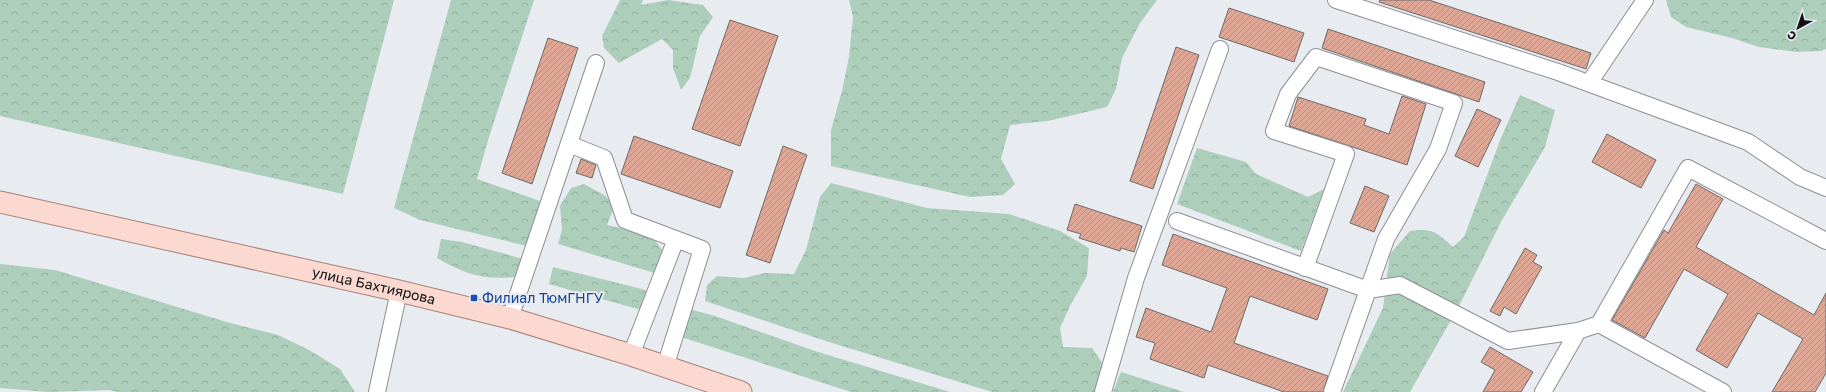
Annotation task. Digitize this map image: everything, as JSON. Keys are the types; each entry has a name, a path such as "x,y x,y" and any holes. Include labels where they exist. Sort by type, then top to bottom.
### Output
{"main road":[{"name":"улица Бахтиярова","path":"0,202 399,291 510,318 631,355 741,392"}],"street":[{"path":"1336,0 1543,67 1748,142 1800,177 1826,188"},
{"path":"1588,83 1644,0"},
{"path":"1103,392 1136,278 1220,49"},
{"path":"1305,268 1346,154 1274,131 1288,94 1316,57 1454,103 1438,150 1386,240 1332,392"},
{"path":"510,318 596,63"},
{"path":"569,144 604,158 625,220 702,249 665,367"},
{"path":"1177,221 1368,290 1400,285 1508,341 1578,331 1599,324 1688,168 1826,242"},
{"path":"631,355 676,239"},
{"path":"377,392 399,291"},
{"path":"1599,324 1723,392"},
{"path":"1543,392 1578,331"}],"green space":[{"path":"0,0 394,0 343,194 0,116"},
{"path":"451,0 534,0 489,137 477,179 540,201 527,246 420,220 394,208"},
{"path":"620,0 643,0 641,5 668,0 703,5 713,17 700,36 690,78 681,90 673,68 673,50 662,39 619,63 604,48 602,36"},
{"path":"849,0 1157,0 1140,23 1122,58 1116,89 1107,107 1048,121 1010,125 1001,159 1015,184 1003,195 970,197 831,166 831,130 842,91 849,57 853,17"},
{"path":"1666,0 1826,0 1826,49 1821,51 1796,52 1759,47 1732,38 1686,27 1671,17"},
{"path":"1520,95 1555,110 1545,147 1502,220 1459,306 1410,392 1343,392 1383,308 1390,254 1410,231 1424,230 1434,232 1453,247 1464,237 1501,138"},
{"path":"1197,148 1246,162 1256,174 1308,197 1324,189 1301,251 1177,204"},
{"path":"831,183 927,208 1009,214 1060,231 1089,248 1087,276 1071,304 1060,328 1063,347 1092,348 1103,364 1099,392 992,392 829,342 705,301 707,285 717,276 744,278 765,273 794,274 806,250 820,197"},
{"path":"584,184 606,196 614,207 607,225 651,235 665,254 658,274 558,244 562,230 560,206 571,188"},
{"path":"441,239 462,242 527,260 515,277 493,278 474,275 437,258"},
{"path":"0,264 55,270 230,323 278,335 309,350 340,369 355,392 118,392 109,390 48,392 0,388"},
{"path":"553,267 642,289 652,294 641,310 549,284"},
{"path":"689,309 715,316 818,352 950,392 851,392 681,337"},
{"path":"1121,372 1184,392 1113,392"}],"building":[{"path":"1380,0 1429,0 1591,53 1586,69 1379,2"},
{"path":"1229,8 1304,33 1294,62 1219,37"},
{"path":"730,20 778,36 740,146 692,129"},
{"path":"1328,29 1485,82 1479,102 1322,48"},
{"path":"548,38 578,48 532,184 502,173"},
{"path":"1176,47 1199,55 1153,189 1130,181"},
{"path":"1402,96 1426,104 1407,165 1289,126 1298,97 1366,119 1364,125 1389,134"},
{"path":"1477,109 1501,120 1478,167 1455,156"},
{"path":"1607,134 1656,160 1641,188 1592,162"},
{"path":"634,136 733,171 720,208 621,174"},
{"path":"783,146 807,155 770,263 746,255"},
{"path":"581,159 596,165 592,178 576,173"},
{"path":"1696,184 1723,199 1696,247 1814,315 1826,293 1826,373 1815,392 1772,392 1803,339 1758,313 1727,368 1696,350 1728,294 1684,269 1645,338 1612,320 1664,230 1668,233"},
{"path":"1365,186 1389,196 1374,232 1350,223"},
{"path":"1075,204 1142,226 1134,252 1121,248 1120,251 1079,238 1081,234 1067,230"},
{"path":"1173,234 1328,289 1317,320 1250,296 1234,343 1328,376 1323,392 1284,392 1208,365 1204,378 1150,359 1155,343 1136,337 1146,308 1211,332 1227,288 1162,265"},
{"path":"1525,248 1537,255 1533,262 1542,267 1516,314 1504,307 1500,316 1490,311"},
{"path":"1490,347 1533,372 1521,392 1483,392 1495,370 1481,362"}],"place":[{"name":"Филиал ТюмГНГУ","path":"474,298"}]}
